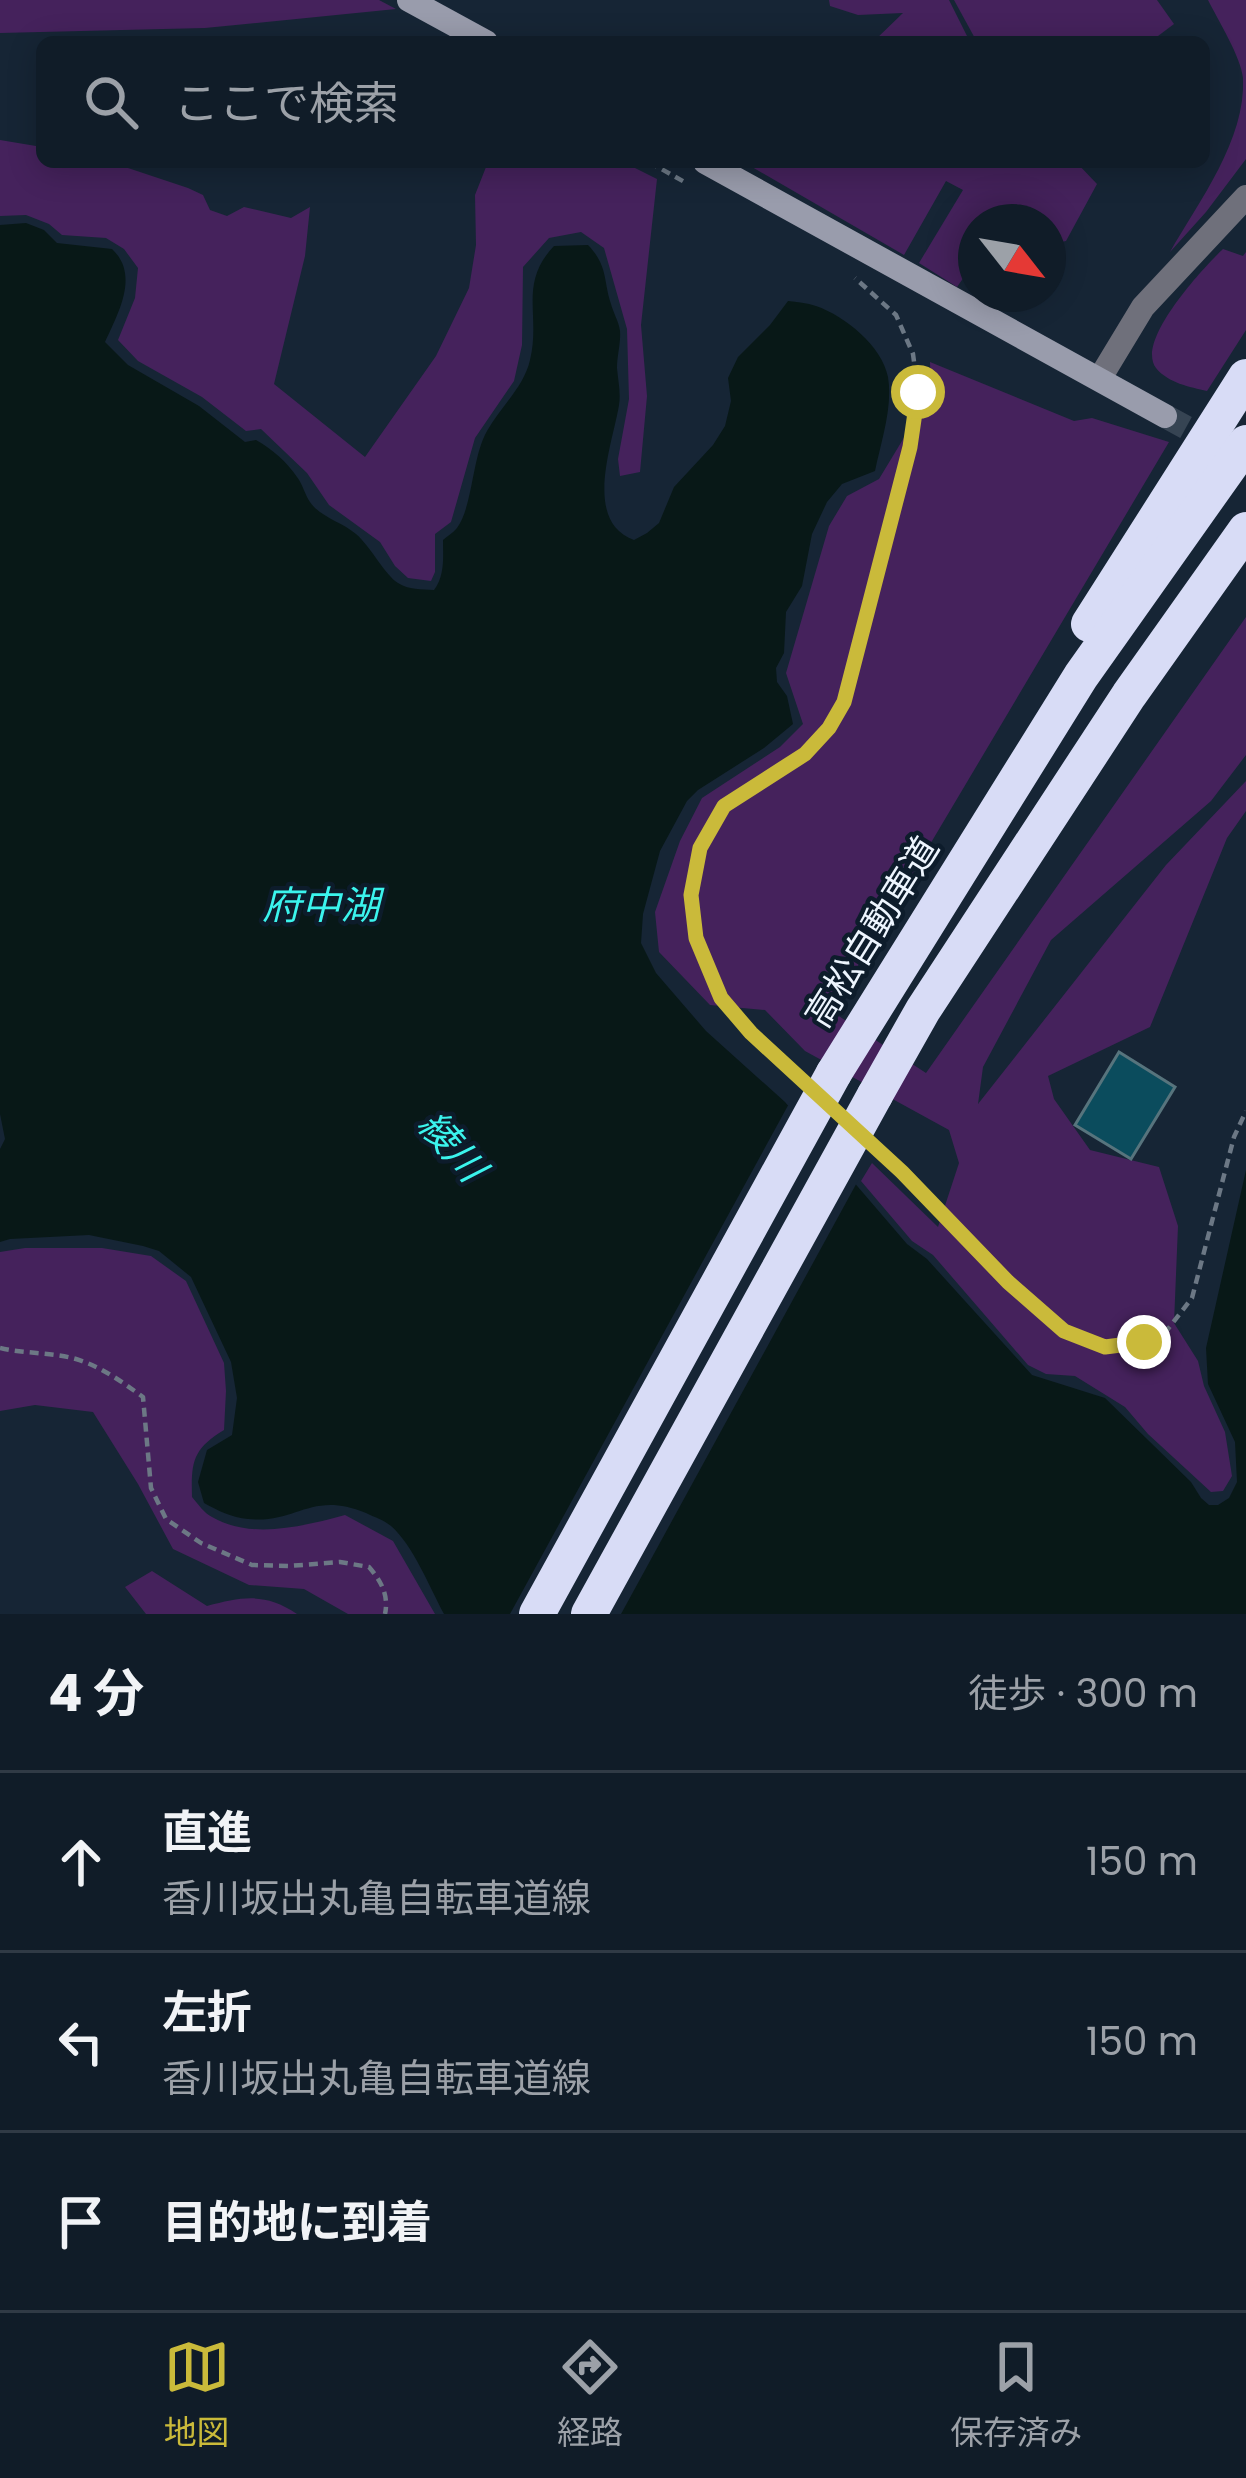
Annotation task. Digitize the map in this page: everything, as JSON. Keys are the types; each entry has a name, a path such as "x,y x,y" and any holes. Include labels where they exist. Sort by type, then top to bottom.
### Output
{"highway":[{"path":"885,988 1065,661 1246,377"},
{"name":"高松自動車道","path":"537,1614 818,1076 885,988 1081,676 1246,443"},
{"path":"589,1614 923,1010 1129,694 1246,530"},
{"path":"1129,694 1210,618 1246,570"}],"main road":[{"path":"409,0 475,36"},
{"path":"716,168 1165,416"}],"street":[{"path":"1100,378 1144,307 1246,196"}],"path":[{"path":"660,168 690,185"},
{"path":"818,1076 751,1033 721,998 696,938 691,895 700,848 724,806 805,754 829,728 844,702 910,447 918,392 913,354 896,315 856,278"},
{"path":"868,1141 1008,1282 1064,1331 1105,1347 1144,1342 1168,1329 1192,1298 1234,1136 1246,1112"},
{"path":"0,1348 74,1358 112,1374 143,1397 152,1488 166,1519 201,1544 252,1564 340,1562 369,1567 382,1582 386,1614"}],"shaded area":[{"path":"0,0 379,0 396,9 205,28 0,33"},
{"path":"829,0 949,0 967,36 879,36 903,13 858,15 830,6"},
{"path":"954,0 1157,0 1174,24 1158,36 974,36"},
{"path":"1208,0 1246,0 1246,159 1170,252 1229,147 1242,101 1238,60"},
{"path":"0,140 36,146 36,168 128,168 203,195 210,210 227,216 244,207 291,218 310,207 305,256 274,384 365,457 436,356 469,288 476,245 475,195 486,168 635,168 657,179 641,325 647,396 640,472 620,476 618,459 629,399 627,329 604,248 581,232 549,238 523,267 522,345 514,381 475,438 451,522 435,534 431,581 408,578 380,542 329,505 307,473 261,429 246,431 202,397 138,361 118,340 135,298 138,268 124,249 106,238 62,235 26,215 0,216"},
{"path":"754,168 1082,168 1097,184 1066,241 1066,204 958,204 957,287 919,263 963,190 946,181 904,255"},
{"path":"1223,249 1243,256 1246,252 1246,330 1207,391 1167,377 1156,368 1152,356 1174,305"},
{"path":"930,362 1074,421 1092,418 1169,442 831,1011 926,1073 1246,617 1246,755 1211,801 1051,940 983,1067 978,1104 1166,865 1246,781 1246,811 1227,838 1150,1027 1048,1076 1054,1099 1090,1150 1159,1167 1178,1226 1174,1323 1198,1361 1225,1432 1232,1476 1223,1491 1211,1492 1125,1407 1075,1376 1046,1374 1028,1365 861,1181 872,1163 938,1227 959,1163 949,1130 805,1051 765,1010 710,1005 659,952 655,912 680,841 702,798 780,747 803,724 786,673 829,526 847,496 879,479 931,393"},
{"path":"102,1248 151,1256 186,1281 224,1363 226,1391 224,1430 196,1457 192,1497 209,1515 243,1528 295,1527 345,1515 393,1541 435,1614 348,1614 304,1589 249,1585 173,1549 93,1412 35,1405 0,1411 0,1252"},
{"path":"152,1571 207,1606 253,1598 297,1614 146,1614 125,1587"}],"water":[{"name":"府中湖","path":"26,223 44,230 57,243 112,249 125,270 126,282 105,342 128,365 199,406 245,442 256,440 273,452 293,471 314,507 356,534 393,579 415,589 434,590 438,584 443,540 462,519 482,442 527,370 533,344 533,287 554,246 588,245 602,266 619,328 620,400 607,459 605,499 618,530 634,540 659,523 674,487 713,445 725,426 731,401 728,378 738,357 788,301 827,311 870,344 888,377 886,424 875,471 842,484 827,502 812,534 802,586 786,612 784,653 776,668 793,724 687,801 660,851 643,914 641,943 656,973 706,1031 785,1102 907,1244 927,1259 1032,1375 1105,1398 1209,1505 1229,1498 1237,1482 1235,1442 1208,1384 1206,1348 1246,1170 1246,1614 444,1614 407,1544 379,1519 331,1505 248,1519 204,1503 198,1482 207,1450 232,1435 237,1398 231,1362 191,1277 159,1251 89,1235 0,1242 0,1149 5,1139 0,1114 0,225"}],"pier":[{"path":"791,1100 860,1177 621,1614 510,1614"}],"building":[{"path":"1119,1052 1175,1087 1131,1159 1075,1125"}],"tunnel":[{"path":"1165,416 1216,444"}],"route":[{"path":"918,392 910,447 844,702 829,728 805,754 724,806 700,848 691,895 696,938 721,998 751,1033 902,1172 1008,1282 1064,1331 1105,1347 1144,1342"}],"water label":[{"name":"綾川","path":"452,1146"}]}
